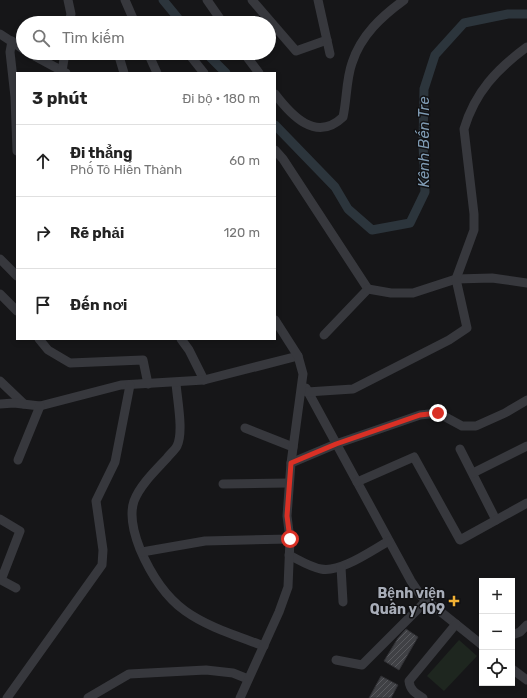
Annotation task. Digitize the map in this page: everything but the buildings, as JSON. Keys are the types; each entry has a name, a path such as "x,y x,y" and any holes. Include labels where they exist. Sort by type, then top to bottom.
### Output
{"street":[{"path":"68,0 71,16"},
{"path":"125,0 132,16"},
{"path":"207,0 218,16"},
{"path":"252,0 266,16"},
{"path":"318,0 330,54"},
{"path":"276,95 288,111 299,121 320,127 336,123 343,117 351,64 357,51 367,34 389,11 404,0"},
{"path":"276,28 296,51 327,40"},
{"path":"0,34 16,44"},
{"path":"12,41 10,52 15,97 16,124"},
{"path":"307,392 353,389 449,340 467,328 456,279 474,230 474,214 464,129 483,88 503,64 527,47"},
{"path":"42,60 64,72 65,60"},
{"path":"120,60 124,72"},
{"path":"151,60 157,72"},
{"path":"194,60 203,72"},
{"path":"249,60 258,72"},
{"path":"276,151 283,159 368,289 391,293 414,293 456,279 492,278 527,283"},
{"path":"0,259 16,275"},
{"path":"324,335 368,289"},
{"path":"0,294 16,310"},
{"path":"276,322 298,356 307,392 411,581 427,600 479,643"},
{"path":"40,340 48,350 70,363 143,360 148,384"},
{"path":"182,340 190,350 204,380"},
{"path":"0,404 40,406 121,385 176,383 204,380 298,356"},
{"path":"240,698 279,612 288,587 290,539 287,516 291,463 303,374"},
{"path":"0,381 24,404"},
{"path":"176,383 180,436 177,447 148,479 134,501 132,515 134,529 150,572 173,602 191,617 214,628 264,646"},
{"path":"7,698 102,565 103,550 96,501 115,462 130,385"},
{"path":"291,463 336,444 430,413 438,413 462,426 476,426 505,413 527,400"},
{"path":"18,460 40,406"},
{"path":"245,428 293,447"},
{"path":"473,474 527,446"},
{"path":"460,450 496,520"},
{"path":"357,482 414,458 460,540 527,503"},
{"path":"223,484 290,483"},
{"path":"0,519 20,531 2,580 16,588"},
{"path":"142,552 205,541 290,539"},
{"path":"290,555 320,569 342,566 389,541"},
{"path":"342,566 343,602"},
{"path":"336,660 362,665 427,600"},
{"path":"423,698 414,692 410,686 409,680 456,624"},
{"path":"520,635 527,625"},
{"path":"88,698 129,674 206,670 233,673 248,679"},
{"path":"515,671 527,680"}],"shaded area":[{"path":"459,640 477,656 444,691 427,676"}],"waterway":[{"name":"Kênh Bến Tre","path":"163,0 176,16"},
{"name":"Kênh Bến Tre","path":"276,126 335,187 348,209 372,230 410,223 425,192 423,144 424,89 435,55 464,23 508,14 527,14"},
{"name":"Kênh Bến Tre","path":"213,60 225,72"}],"place":[{"name":"Bệnh viện Quân y 109","path":"454,601"}],"route":[{"path":"290,539 287,516 291,463 336,444 420,415 438,413"}]}
